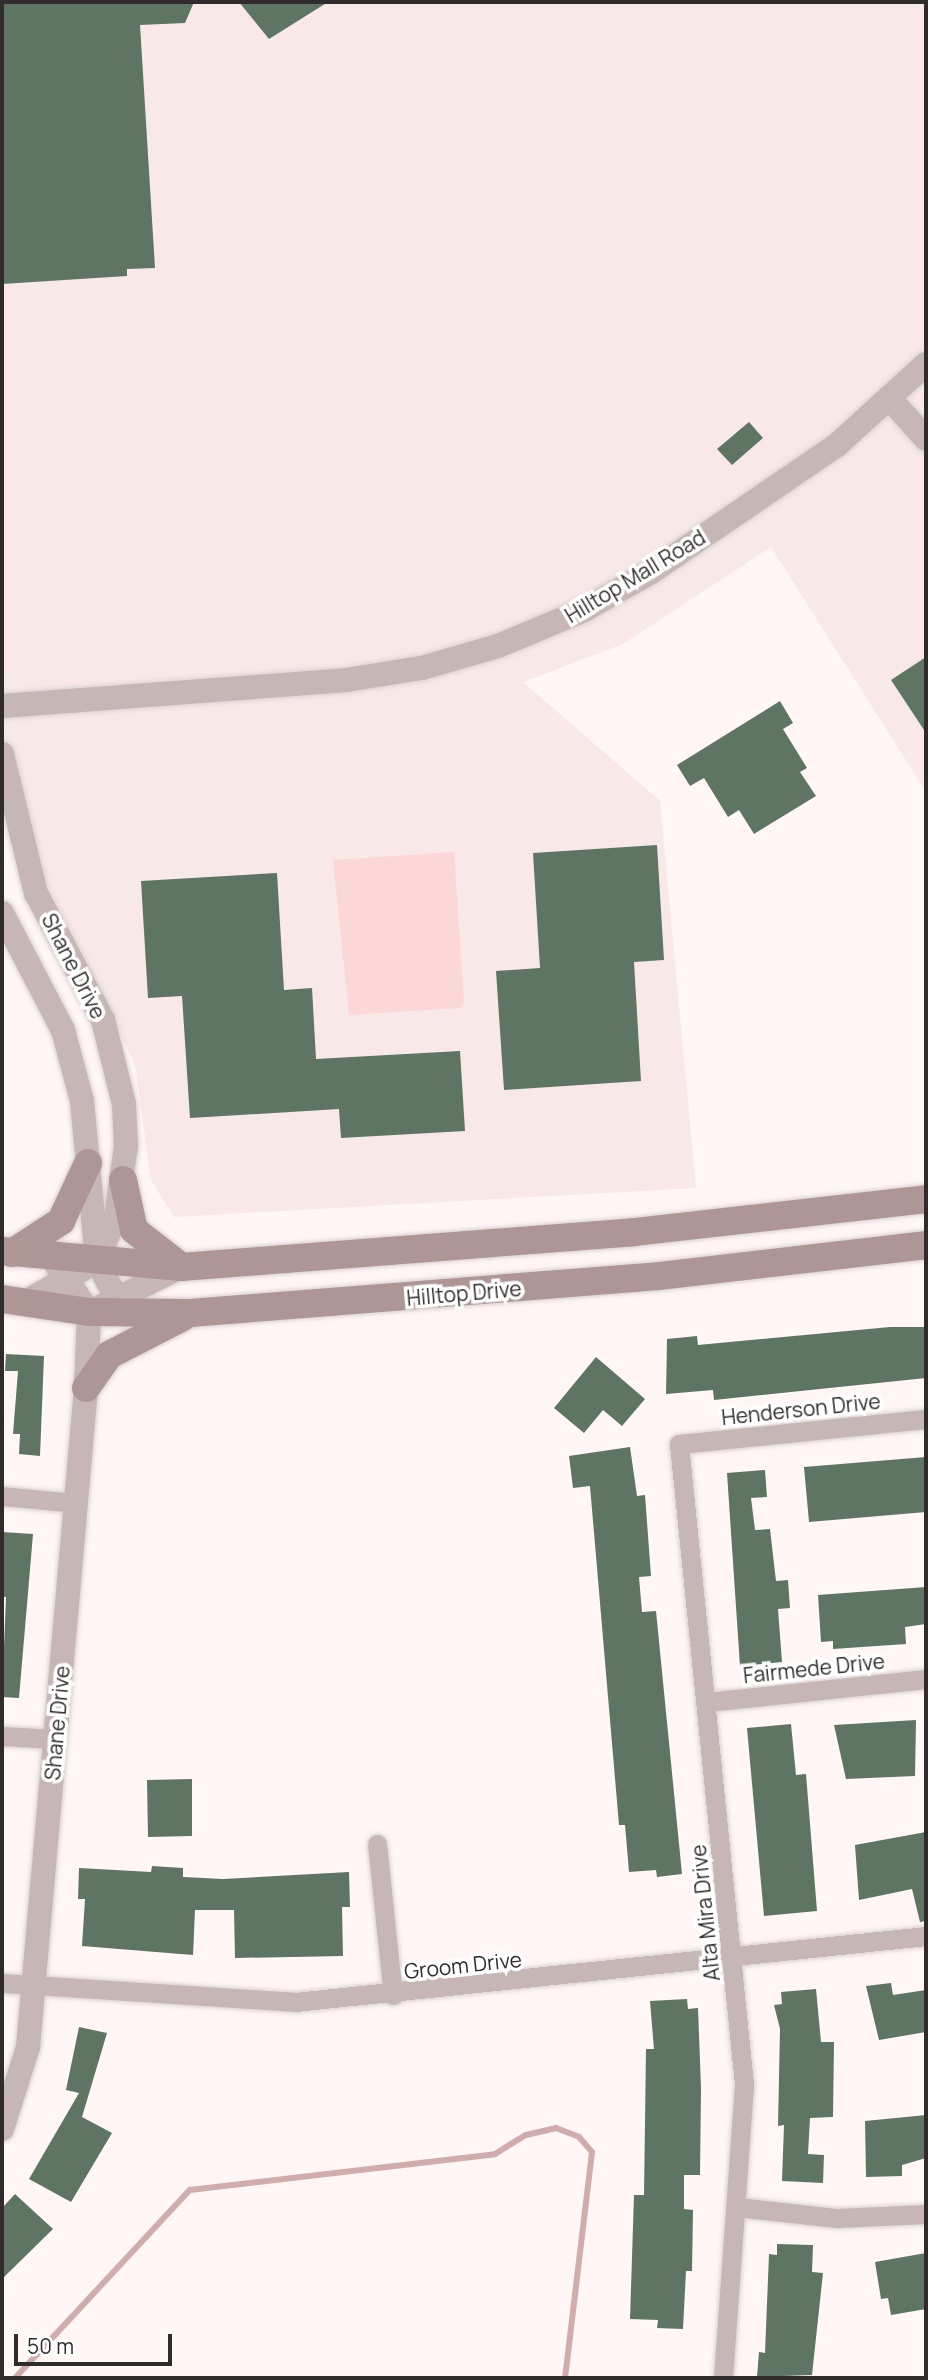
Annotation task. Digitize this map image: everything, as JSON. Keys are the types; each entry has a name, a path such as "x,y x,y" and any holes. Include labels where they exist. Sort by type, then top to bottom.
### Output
{"main road":[{"path":"7,1252 61,1222 88,1163"},
{"path":"123,1180 134,1230 181,1267"},
{"path":"7,1252 59,1268 96,1261 181,1267 634,1232 926,1199"},
{"name":"Hilltop Drive","path":"13,1301 89,1312 120,1306 190,1313 672,1275 926,1245"},
{"path":"86,1388 109,1354 190,1313"}],"street":[{"name":"Hilltop Mall Road","path":"2,706 346,680 422,668 498,646 584,610 651,572 828,451 922,377"},
{"path":"891,400 926,439"},
{"name":"Shane Drive","path":"2,754 36,893 103,1020 124,1104 123,1180 116,1216 96,1261"},
{"name":"Shane Drive","path":"2,914 63,1030 82,1101 96,1261 120,1306"},
{"path":"120,1306 181,1267"},
{"path":"13,1301 59,1268 89,1312"},
{"name":"Shane Drive","path":"2,2129 20,2084 34,1986 86,1388 89,1312"},
{"name":"Henderson Drive","path":"679,1444 926,1419"},
{"name":"Alta Mira Drive","path":"679,1444 744,2084 723,2378"},
{"path":"2,1496 76,1503"},
{"name":"Fairmede Drive","path":"707,1702 926,1679"},
{"path":"2,1735 55,1739"},
{"path":"377,1844 393,1995"},
{"name":"Groom Drive","path":"2,1983 295,2002 393,1995 733,1960 926,1936"},
{"path":"737,2207 837,2218 926,2214"}],"shaded area":[{"path":"2,2 926,2 926,792 771,547 623,644 523,682 660,801 696,1188 174,1217 151,1180 135,1065 42,874 9,742 2,742"},
{"path":"454,852 464,1003 460,1008 349,1015 333,860"}],"building":[{"path":"2,2 194,2 185,23 140,25 155,268 127,269 127,276 2,284"},
{"path":"239,2 328,2 269,39"},
{"path":"749,422 763,438 732,465 717,449"},
{"path":"926,657 926,733 891,680"},
{"path":"780,701 793,723 783,729 807,768 800,772 816,796 754,834 739,810 728,817 704,778 690,786 677,765"},
{"path":"657,845 664,960 634,962 641,1081 504,1090 496,971 540,968 533,853"},
{"path":"277,873 284,990 312,988 316,1059 460,1051 465,1131 341,1138 339,1109 190,1118 182,996 148,998 141,881"},
{"path":"890,1327 926,1327 926,1378 714,1400 713,1390 666,1394 667,1339 697,1336 698,1345"},
{"path":"6,1354 44,1356 40,1456 19,1454 20,1434 13,1434 18,1371 5,1371"},
{"path":"596,1357 645,1399 622,1426 603,1410 584,1433 554,1408"},
{"path":"630,1447 637,1496 645,1495 651,1576 639,1577 642,1612 656,1611 682,1874 657,1877 656,1870 629,1872 625,1825 619,1825 590,1486 573,1488 569,1456"},
{"path":"926,1457 926,1512 809,1522 804,1467"},
{"path":"765,1470 767,1497 751,1498 755,1530 770,1529 776,1581 788,1580 790,1608 778,1609 782,1662 740,1666 727,1473"},
{"path":"2,1532 33,1534 19,1698 2,1697 6,1597 2,1597"},
{"path":"926,1587 926,1624 905,1627 906,1644 833,1649 833,1641 821,1642 818,1595"},
{"path":"916,1720 915,1776 846,1779 834,1725"},
{"path":"791,1724 796,1775 806,1774 817,1911 764,1916 747,1728"},
{"path":"192,1779 192,1836 148,1837 147,1780"},
{"path":"926,1832 926,1921 920,1922 912,1889 859,1900 855,1845"},
{"path":"152,1866 183,1868 183,1877 223,1879 349,1872 350,1907 342,1907 343,1956 235,1958 234,1910 195,1910 193,1955 82,1946 85,1899 78,1899 79,1868 151,1872"},
{"path":"891,1983 893,1995 926,1990 926,2032 879,2040 866,1986"},
{"path":"816,1989 821,2042 834,2042 833,2117 810,2118 808,2154 824,2155 823,2183 782,2181 784,2125 778,2126 780,2029 774,2005 782,2004 781,1992"},
{"path":"687,1999 688,2009 698,2008 701,2088 700,2175 684,2175 684,2209 693,2210 692,2271 686,2271 683,2329 657,2328 658,2320 630,2319 634,2195 644,2195 646,2049 654,2049 650,2001"},
{"path":"79,2027 107,2033 82,2117 112,2133 71,2202 29,2179 79,2093 66,2090"},
{"path":"926,2115 926,2158 902,2165 902,2176 866,2177 865,2121"},
{"path":"15,2194 53,2229 2,2279 2,2208"},
{"path":"777,2244 813,2245 812,2272 823,2273 812,2375 757,2377 759,2352 765,2353 769,2254 777,2255"},
{"path":"926,2253 926,2309 891,2315 888,2298 881,2299 875,2262"}],"waterway":[{"path":"15,2378 190,2190 495,2154 526,2135 556,2128 579,2137 592,2152 565,2378"}]}
